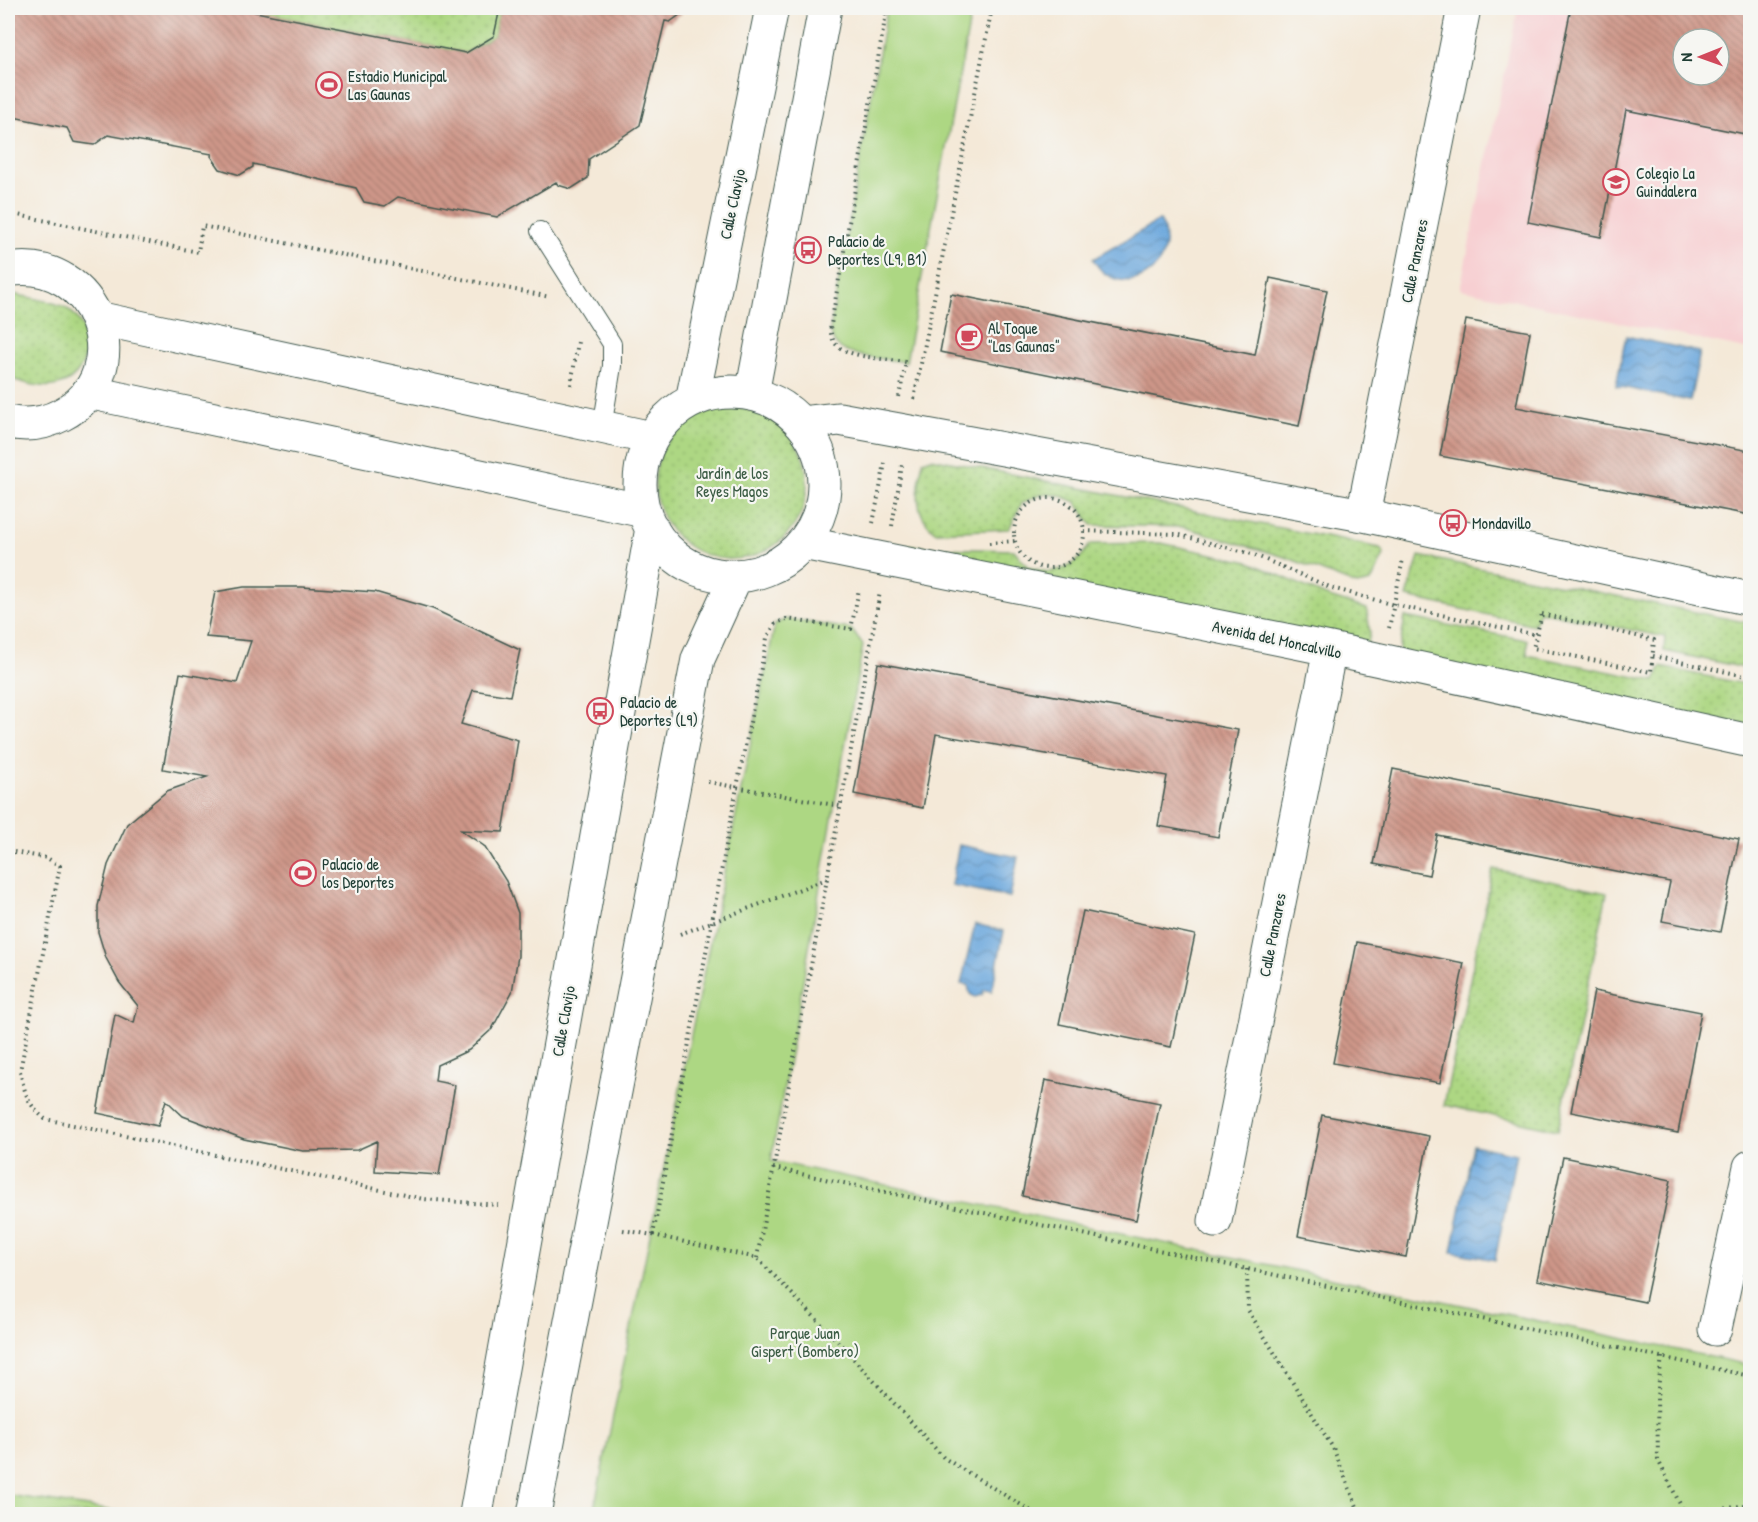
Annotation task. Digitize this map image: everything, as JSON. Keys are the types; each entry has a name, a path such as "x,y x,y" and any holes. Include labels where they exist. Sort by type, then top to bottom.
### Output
{"street":[{"name":"Calle Clavijo","path":"692,401 772,8"},
{"path":"752,394 825,8"},
{"name":"Calle Panzares","path":"1363,515 1464,8"},
{"path":"8,270 34,269 59,276 73,285 85,297 98,318 103,344 96,377 88,392 68,412 54,419 31,424 8,422"},
{"path":"98,318 652,438"},
{"path":"88,392 648,520"},
{"path":"722,393 752,394 779,405 801,423 814,441 821,461 824,483 822,504 815,525 803,543 773,567 736,576 710,574 687,564 667,548 648,520 640,487 643,462 652,438 663,423 692,401 722,393"},
{"path":"801,423 839,419 1363,515 1750,599"},
{"name":"Calle Clavijo","path":"476,1515 648,520"},
{"name":"Avenida del Moncalvillo","path":"803,543 1330,650 1750,741"},
{"path":"534,1515 698,659 736,576"},
{"name":"Calle Panzares","path":"1215,1221 1330,650"},
{"path":"1715,1329 1750,1167"}],"lane":[{"path":"540,231 612,344 612,366 602,428"}],"path":[{"path":"653,1235 767,638 774,624 786,619 851,629 876,558 900,430 906,362 839,348 833,341 830,330 887,8"},
{"path":"757,1258 828,879 876,558 900,430 992,8"},
{"path":"8,213 198,252 202,226 555,298"},
{"path":"564,420 579,337"},
{"path":"1043,497 1066,501 1082,519 1084,531 1078,552 1070,561 1049,568 1027,561 1019,552 1014,530 1016,518 1023,508 1043,497"},
{"path":"1382,661 1411,525"},
{"path":"1084,531 1176,534 1252,554 1332,588 1537,635"},
{"path":"1542,614 1654,640 1653,656 1652,672 1533,648 1542,614"},
{"path":"1653,656 1750,677"},
{"path":"676,775 840,806"},
{"path":"8,851 46,858 60,866 20,1071 27,1099 33,1109 45,1119 423,1199 530,1209"},
{"path":"643,948 828,879"},
{"path":"773,1168 1750,1376"},
{"path":"589,1222 757,1258 830,1333 944,1458 1036,1515"},
{"path":"1247,1269 1248,1310 1333,1448 1360,1515"},
{"path":"1662,1357 1657,1396 1658,1460 1685,1515"},
{"path":"1696,1515 1750,1504"}],"shaded area":[{"name":"Colegio La Guindalera","path":"1518,8 1750,8 1750,350 1460,289"}],"green space":[{"path":"236,8 500,8 494,36 466,53"},
{"path":"887,8 972,8 906,362 862,356 845,351 835,344 830,330"},
{"path":"8,293 60,305 76,317 83,328 86,352 76,374 66,382 53,386 42,386 8,378"},
{"name":"Jardín de los Reyes Magos","path":"731,407 746,408 760,413 785,429 801,454 806,468 806,498 801,512 785,537 760,553 746,558 731,559 716,558 702,553 677,537 661,512 656,498 655,483 656,468 661,454 677,429 702,413 716,408"},
{"path":"931,458 1380,548 1384,555 1371,582 1357,585 1288,558 1184,527 1092,525 1076,502 1059,495 1042,494 1022,503 1009,529 936,532 923,516 918,499 923,461"},
{"path":"1161,543 1249,562 1326,596 1367,609 1370,634 1366,650 903,555 907,546 911,545 933,548 1014,550 1028,567 1048,572 1066,568 1080,558 1090,544"},
{"path":"1419,556 1750,623 1750,669 1664,651 1665,637 1539,611 1534,625 1407,597"},
{"path":"1405,617 1527,640 1527,655 1655,681 1661,667 1750,685 1750,729 1398,659"},
{"name":"Parque Juan Gispert (Bombero)","path":"786,619 851,629 863,645 771,1161 1750,1365 1750,1514 593,1514 775,624"},
{"path":"1493,869 1607,893 1558,1130 1444,1105"},
{"path":"8,1495 134,1514 8,1514"}],"water":[{"path":"1160,220 1165,238 1163,253 1156,266 1145,276 1132,280 1117,280 1104,273 1093,259"},
{"path":"1626,336 1700,352 1690,401 1616,386"},
{"path":"959,845 1018,857 1010,897 951,885"},
{"path":"975,924 1004,931 992,991 984,990 982,995 975,997 970,994 968,985 961,984"},
{"path":"1473,1145 1516,1154 1495,1260 1452,1252"}],"building":[{"name":"Estadio Municipal Las Gaunas","path":"8,8 236,8 466,53 494,36 500,8 683,8 681,14 670,22 665,21 640,125 589,159 588,178 571,189 558,185 556,182 497,217 398,197 385,206 364,202 356,188 253,164 253,167 240,175 220,169 211,156 212,154 108,135 94,145 74,142 67,128 8,116"},
{"path":"1571,8 1750,8 1750,135 1626,110 1601,237 1528,222"},
{"path":"1270,278 1327,290 1299,426 940,352 951,294 1255,355"},
{"path":"1466,320 1530,332 1516,407 1750,451 1750,515 1440,456"},
{"name":"Palacio de los Deportes","path":"244,587 302,587 375,592 433,609 520,650 510,696 473,690 461,724 518,740 503,832 461,830 484,846 506,881 518,913 518,956 512,992 492,1029 469,1050 437,1065 435,1081 455,1085 439,1175 375,1171 377,1141 357,1150 303,1151 244,1139 183,1116 166,1100 158,1126 97,1113 115,1014 134,1023 138,1006 119,982 106,958 98,932 98,906 108,865 127,824 167,791 207,777 163,769 180,673 237,683 251,641 206,637 215,592"},
{"path":"878,663 1238,730 1218,837 1158,826 1167,776 936,734 923,808 854,794"},
{"path":"1393,769 1739,839 1720,932 1662,921 1670,882 1437,835 1429,875 1374,864"},
{"path":"1083,911 1195,935 1171,1047 1059,1024"},
{"path":"1357,942 1464,963 1440,1083 1333,1063"},
{"path":"1594,991 1701,1012 1678,1133 1571,1112"},
{"path":"1045,1080 1160,1103 1136,1220 1022,1196"},
{"path":"1322,1115 1429,1136 1406,1257 1298,1236"},
{"path":"1563,1157 1671,1180 1645,1302 1537,1280"}],"place":[{"name":"Estadio Municipal Las Gaunas","path":"329,85"},
{"name":"Colegio La Guindalera","path":"1616,182"},
{"name":"Palacio de Deportes (L9, B1)","path":"808,250"},
{"name":"Al Toque \"Las Gaunas\"","path":"969,337"},
{"name":"Mondavillo","path":"1453,523"},
{"name":"Palacio de Deportes (L9)","path":"600,711"},
{"name":"Palacio de los Deportes","path":"303,873"}]}
